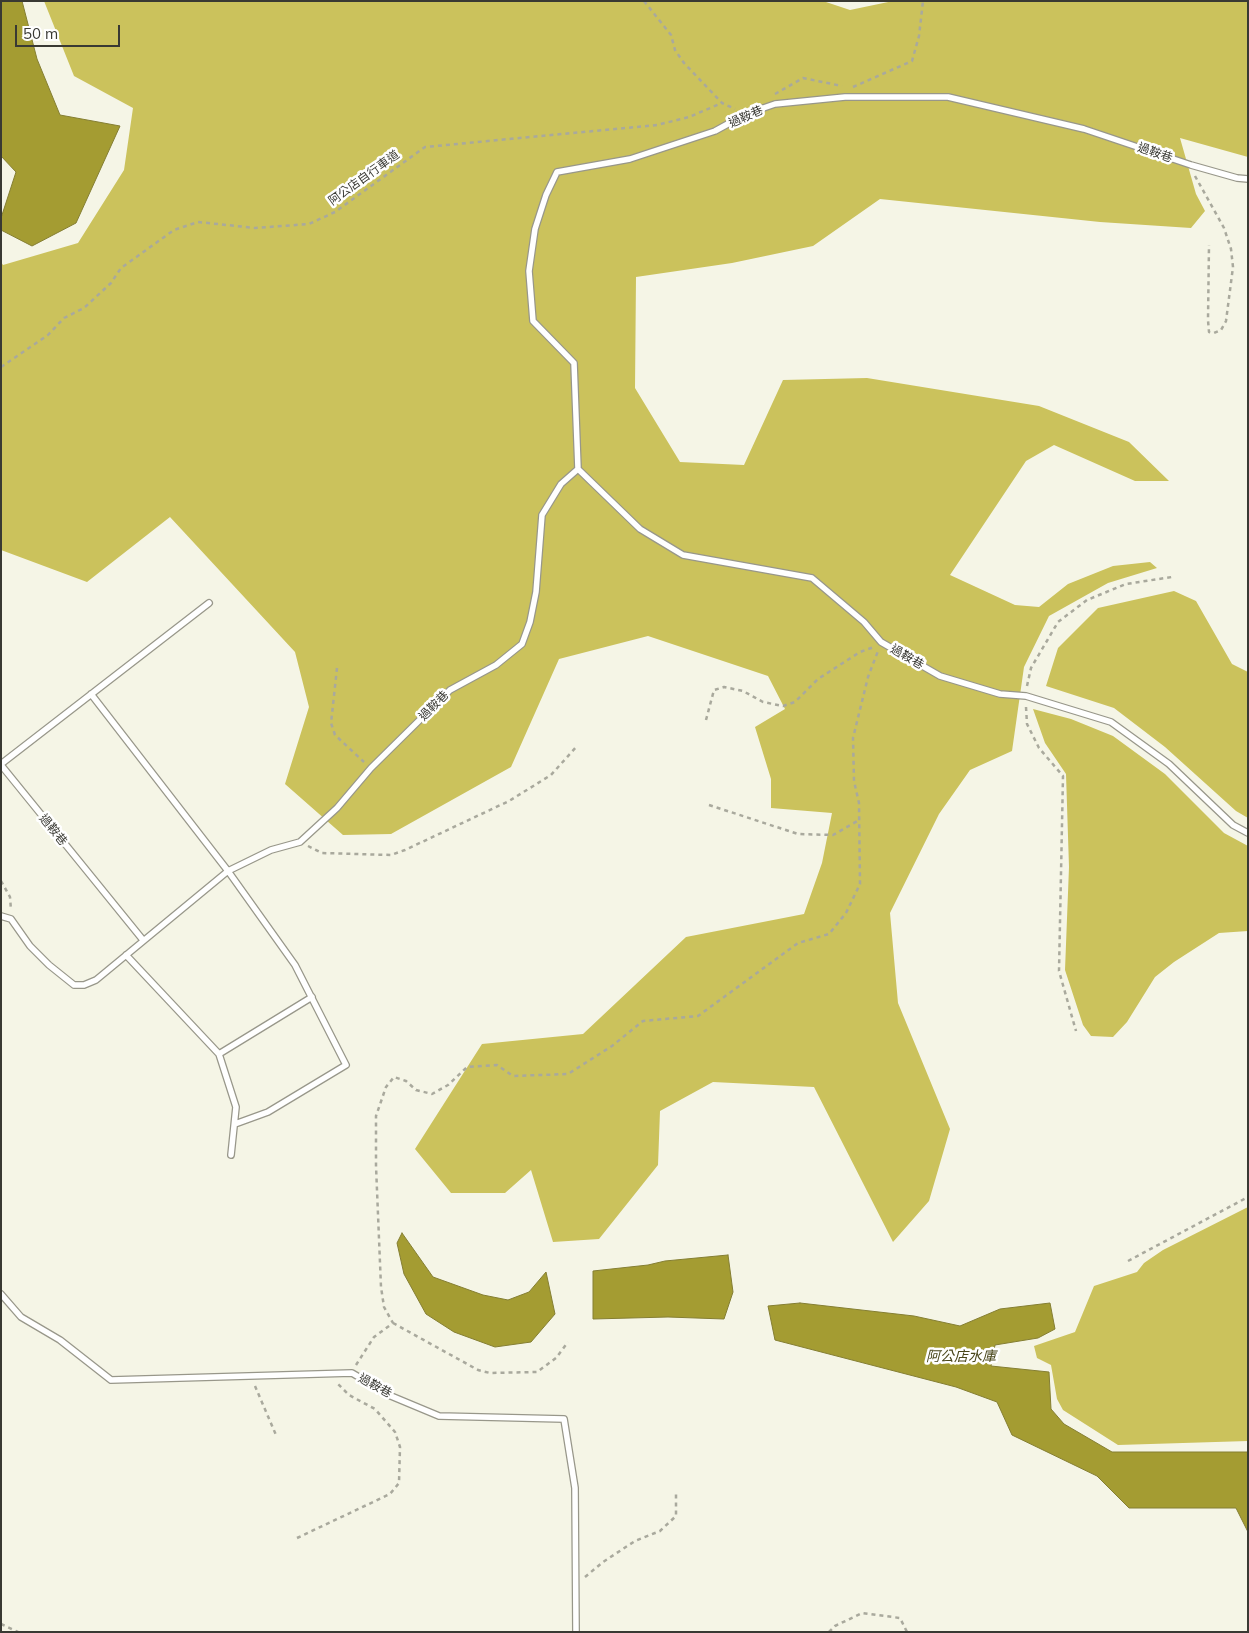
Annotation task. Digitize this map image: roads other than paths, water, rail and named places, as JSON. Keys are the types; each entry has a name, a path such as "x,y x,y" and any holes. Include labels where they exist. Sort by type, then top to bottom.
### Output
{"lane":[{"name":"過鞍巷","path":"1248,179 1191,165 1084,129 948,97 845,97 775,104 746,114 716,131 630,159 557,172 546,195 535,229 529,271 533,321 574,363 578,469 640,529 683,555 812,578 864,622 881,642 940,676 1000,694 1026,696 1111,722 1169,764 1233,825 1248,833"},
{"name":"過鞍巷","path":"1,916 11,919 30,946 49,965 74,985 80,986 96,980 228,871 271,850 300,842 337,808 371,768 450,690 496,665 522,644 530,622 536,592 542,515 560,484 578,469"},
{"name":"過鞍巷","path":"143,940 1,765 210,603"},
{"path":"91,694 228,871 295,965 346,1065 268,1112 235,1124"},
{"path":"126,955 219,1054 236,1107 231,1155"},
{"path":"219,1054 312,997"},
{"name":"過鞍巷","path":"1,1294 21,1317 60,1340 111,1380 252,1377 287,1373 352,1373 391,1396 439,1416 564,1419 575,1488 576,1632"}],"water":[{"path":"1,1 22,1 37,59 60,115 120,126 76,223 32,246 1,230 1,218 16,172 1,156"},
{"path":"402,1233 433,1277 483,1295 508,1300 529,1292 546,1272 555,1314 531,1342 495,1347 454,1332 426,1314 404,1274 397,1243"},
{"path":"728,1255 733,1292 724,1319 668,1317 593,1319 593,1271"},
{"name":"阿公店水庫","path":"800,1303 914,1316 960,1326 1000,1309 1050,1303 1055,1329 1038,1338 995,1345 991,1366 1049,1372 1051,1409 1064,1424 1112,1452 1248,1452 1248,1532 1236,1508 1129,1508 1097,1476 1012,1435 997,1402 956,1387 775,1340 768,1306"}]}
